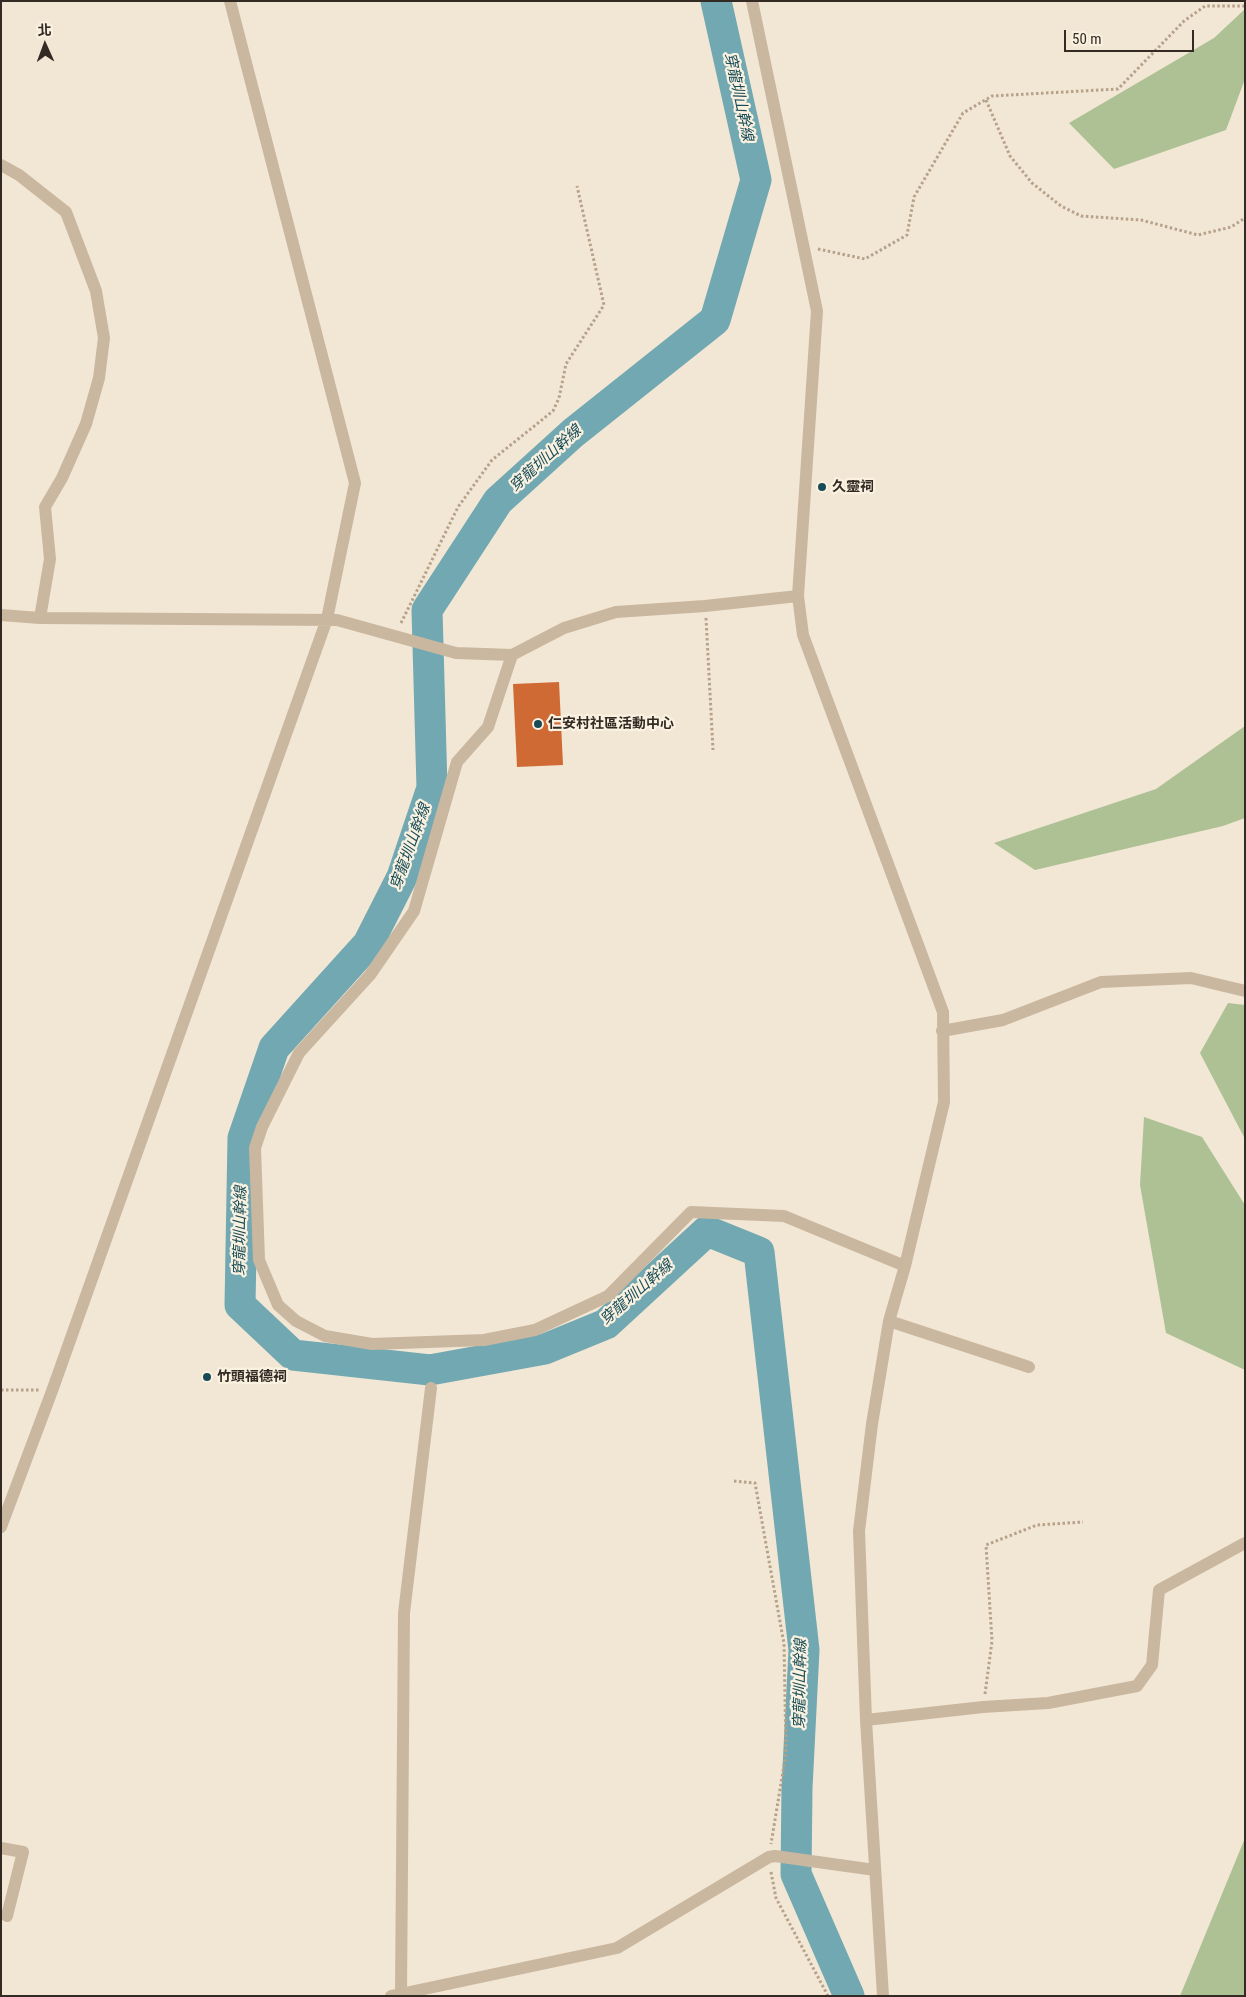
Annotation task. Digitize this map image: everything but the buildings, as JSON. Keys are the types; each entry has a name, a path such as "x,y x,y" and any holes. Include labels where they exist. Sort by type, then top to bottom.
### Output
{"street":[{"path":"1,1528 7,1494 52,1390 327,619 355,483 230,1"},
{"path":"752,1 817,311 798,596 803,635 943,1012 944,1102 905,1266 889,1321 872,1424 859,1531 866,1720 883,1996"},
{"path":"1,165 19,175 66,212 96,291 104,338 99,378 86,424 62,478 45,507 50,559 40,618"},
{"path":"1,614 40,618 327,619 337,620 456,654 512,655 564,628 616,612 705,606 798,596"},
{"path":"512,655 488,727 457,762 414,911 370,975 299,1054 262,1126 255,1148 259,1260 278,1305 296,1321 325,1336 372,1344 484,1340 535,1330 608,1296 691,1212 784,1216 905,1266"},
{"path":"942,1031 1004,1020 1101,982 1191,978 1245,990"},
{"path":"889,1321 1029,1367"},
{"path":"431,1388 404,1613 398,1995 617,1948 772,1856 875,1870"},
{"path":"866,1720 983,1707 1048,1703 1137,1686 1152,1665 1159,1590 1245,1543"},
{"path":"1,1848 23,1852 7,1916"}],"path":[{"path":"1216,1 1218,6"},
{"path":"804,246 865,259 907,235 914,197 963,113 992,96 1118,89 1184,21 1206,6 1245,6"},
{"path":"986,100 1010,156 1032,183 1061,206 1081,216 1141,220 1198,235 1231,227 1245,218"},
{"path":"395,637 458,508 492,460 553,411 559,398 566,364 604,305 577,186"},
{"path":"705,606 713,750"},
{"path":"1,1390 52,1390"},
{"path":"734,1481 755,1483 784,1644 786,1753 772,1856 776,1898 828,1996"},
{"path":"983,1707 992,1641 986,1545 1037,1525 1083,1522"}],"green space":[{"path":"1245,9 1245,79 1226,130 1114,169 1069,123 1214,38"},
{"path":"1245,726 1245,818 1223,826 1035,870 994,843 1156,789"},
{"path":"1228,1003 1245,1005 1245,1139 1200,1053"},
{"path":"1144,1117 1202,1137 1245,1205 1245,1370 1166,1333 1140,1185"},
{"path":"1245,1838 1245,1996 1180,1996"}],"waterway":[{"name":"穿龍圳山幹線","path":"716,1 756,180 715,320 573,433 498,501 427,610 432,788 402,877 368,944 274,1048 243,1138 240,1305 293,1355 430,1370 545,1349 606,1324 707,1231 759,1252 804,1650 797,1788 796,1874 849,1996"}],"place":[{"name":"久靈祠","path":"822,487"},
{"name":"仁安村社區活動中心","path":"538,724"},
{"name":"竹頭福德祠","path":"207,1377"}]}
